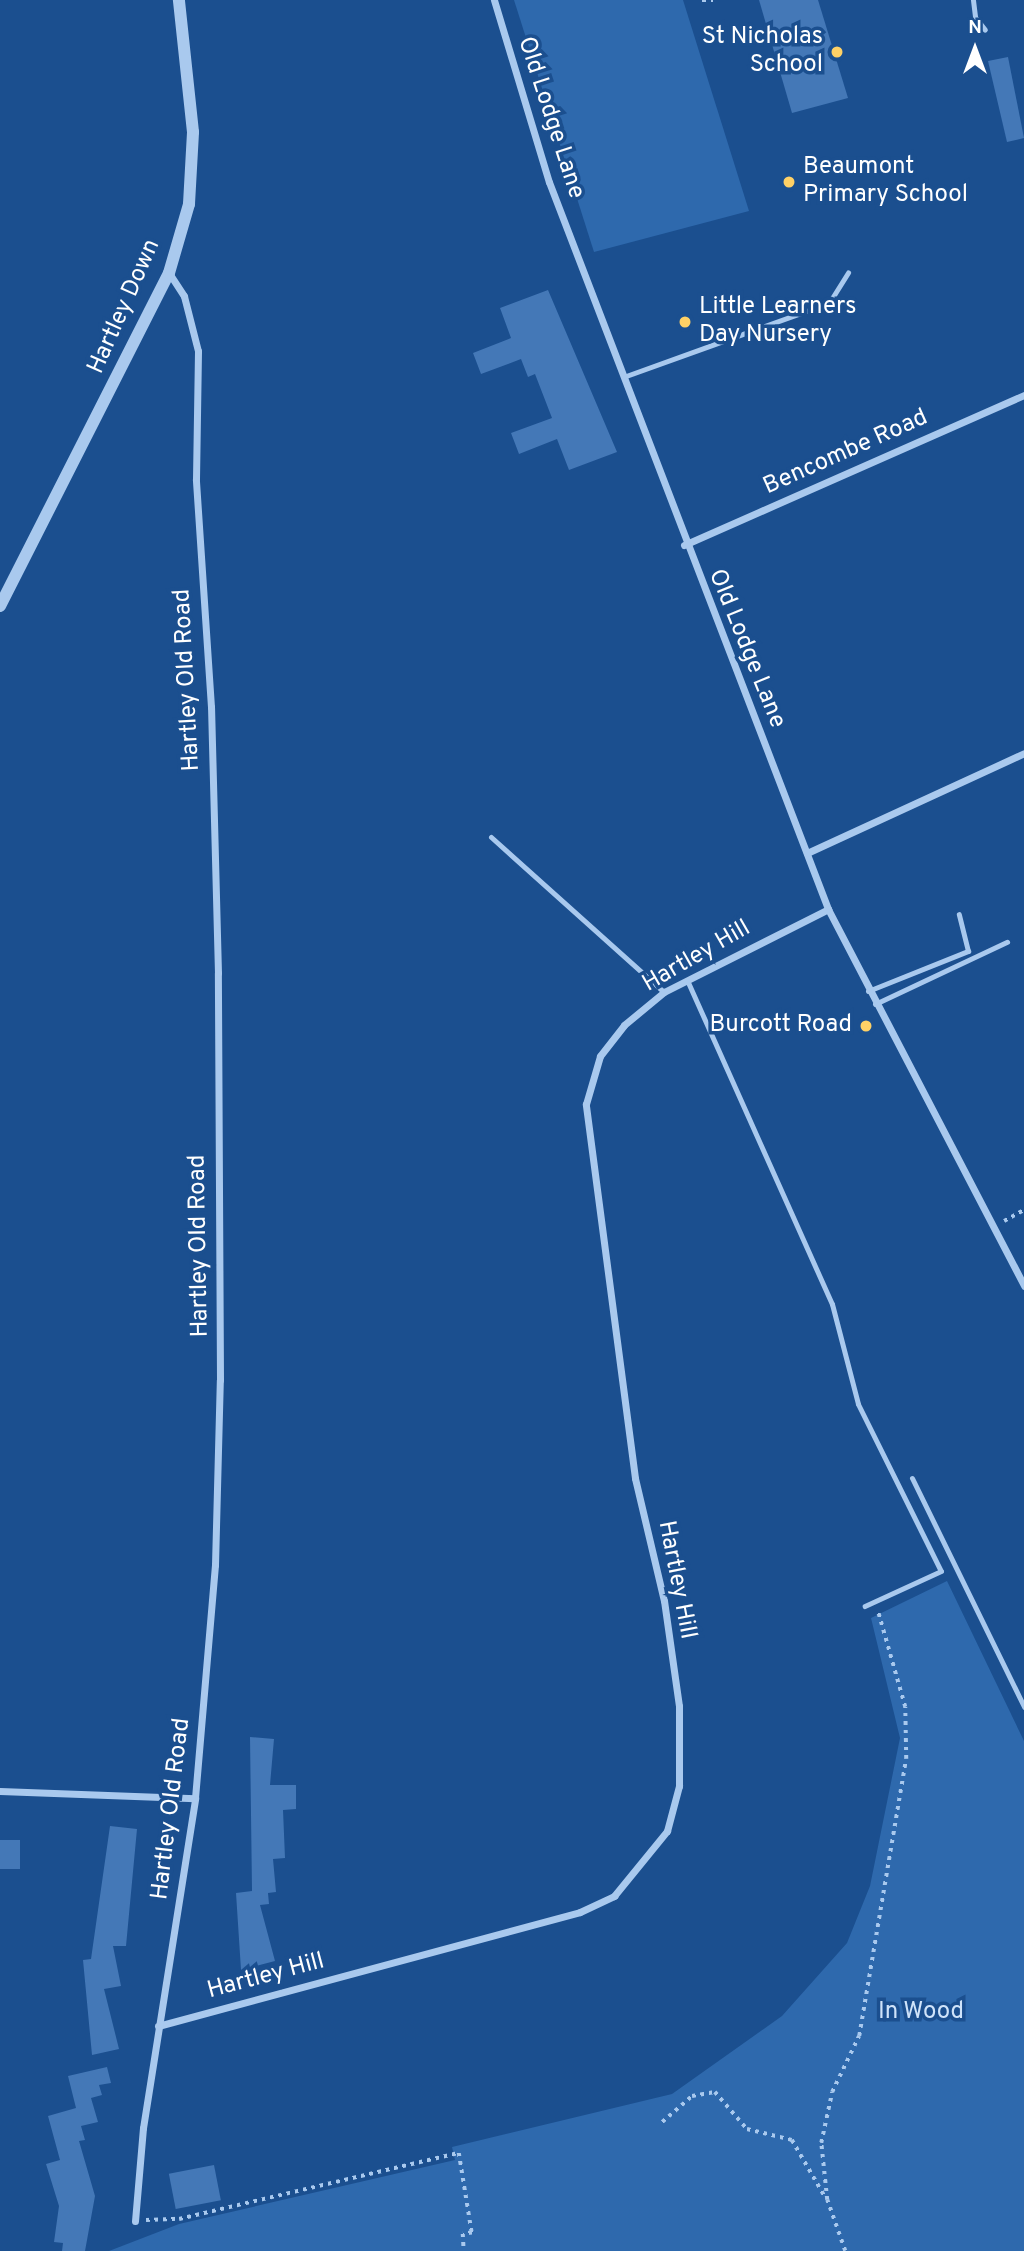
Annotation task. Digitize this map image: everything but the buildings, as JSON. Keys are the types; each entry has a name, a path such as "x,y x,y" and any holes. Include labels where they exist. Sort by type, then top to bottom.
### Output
{"street":[{"name":"Hartley Down","path":"0,606 169,273 189,204 193,132 179,0"},
{"name":"Old Lodge Lane","path":"494,0 549,182 626,376 684,545 828,909 868,991 1024,1286"},
{"name":"Hartley Old Road","path":"135,2221 158,2026 195,1798 215,1565 222,1270 211,708 196,480 198,351 184,296 169,273"},
{"name":"Bencombe Road","path":"684,545 1024,395"},
{"path":"807,853 1024,753"},
{"name":"Hartley Hill","path":"158,2026 580,1912 614,1896 667,1831 679,1786 679,1706 664,1601 635,1478 586,1104 600,1056 624,1025 664,992 828,909"},
{"path":"0,1791 195,1798"}],"lane":[{"path":"973,0 975,17 985,30"},
{"path":"626,376 829,303 848,273"},
{"path":"491,837 664,992"},
{"path":"868,991 968,951 959,914"},
{"path":"875,1004 1007,942"},
{"path":"687,980 832,1304 858,1405 941,1571 865,1606"},
{"path":"912,1478 1024,1707"}],"path":[{"path":"702,0 713,0"},
{"path":"993,1227 1024,1210"},
{"path":"827,2200 821,2143 832,2092 859,2036 906,1759 905,1707 876,1619 889,1605"},
{"path":"662,2122 692,2096 715,2092 747,2129 792,2140 827,2200 845,2251"},
{"path":"135,2221 178,2219 459,2153 472,2233 463,2234 464,2251"}],"green space":[{"path":"514,0 683,0 749,211 594,252"},
{"name":"In Wood","path":"947,1581 1024,1741 1024,2251 109,2251 179,2224 455,2160 452,2147 672,2094 782,2016 847,1943 870,1886 900,1738 871,1618"}],"place":[{"name":"St Nicholas School","path":"837,52"},
{"name":"Beaumont Primary School","path":"789,182"},
{"name":"Little Learners Day Nursery","path":"685,322"},
{"name":"Burcott Road","path":"866,1026"}]}
